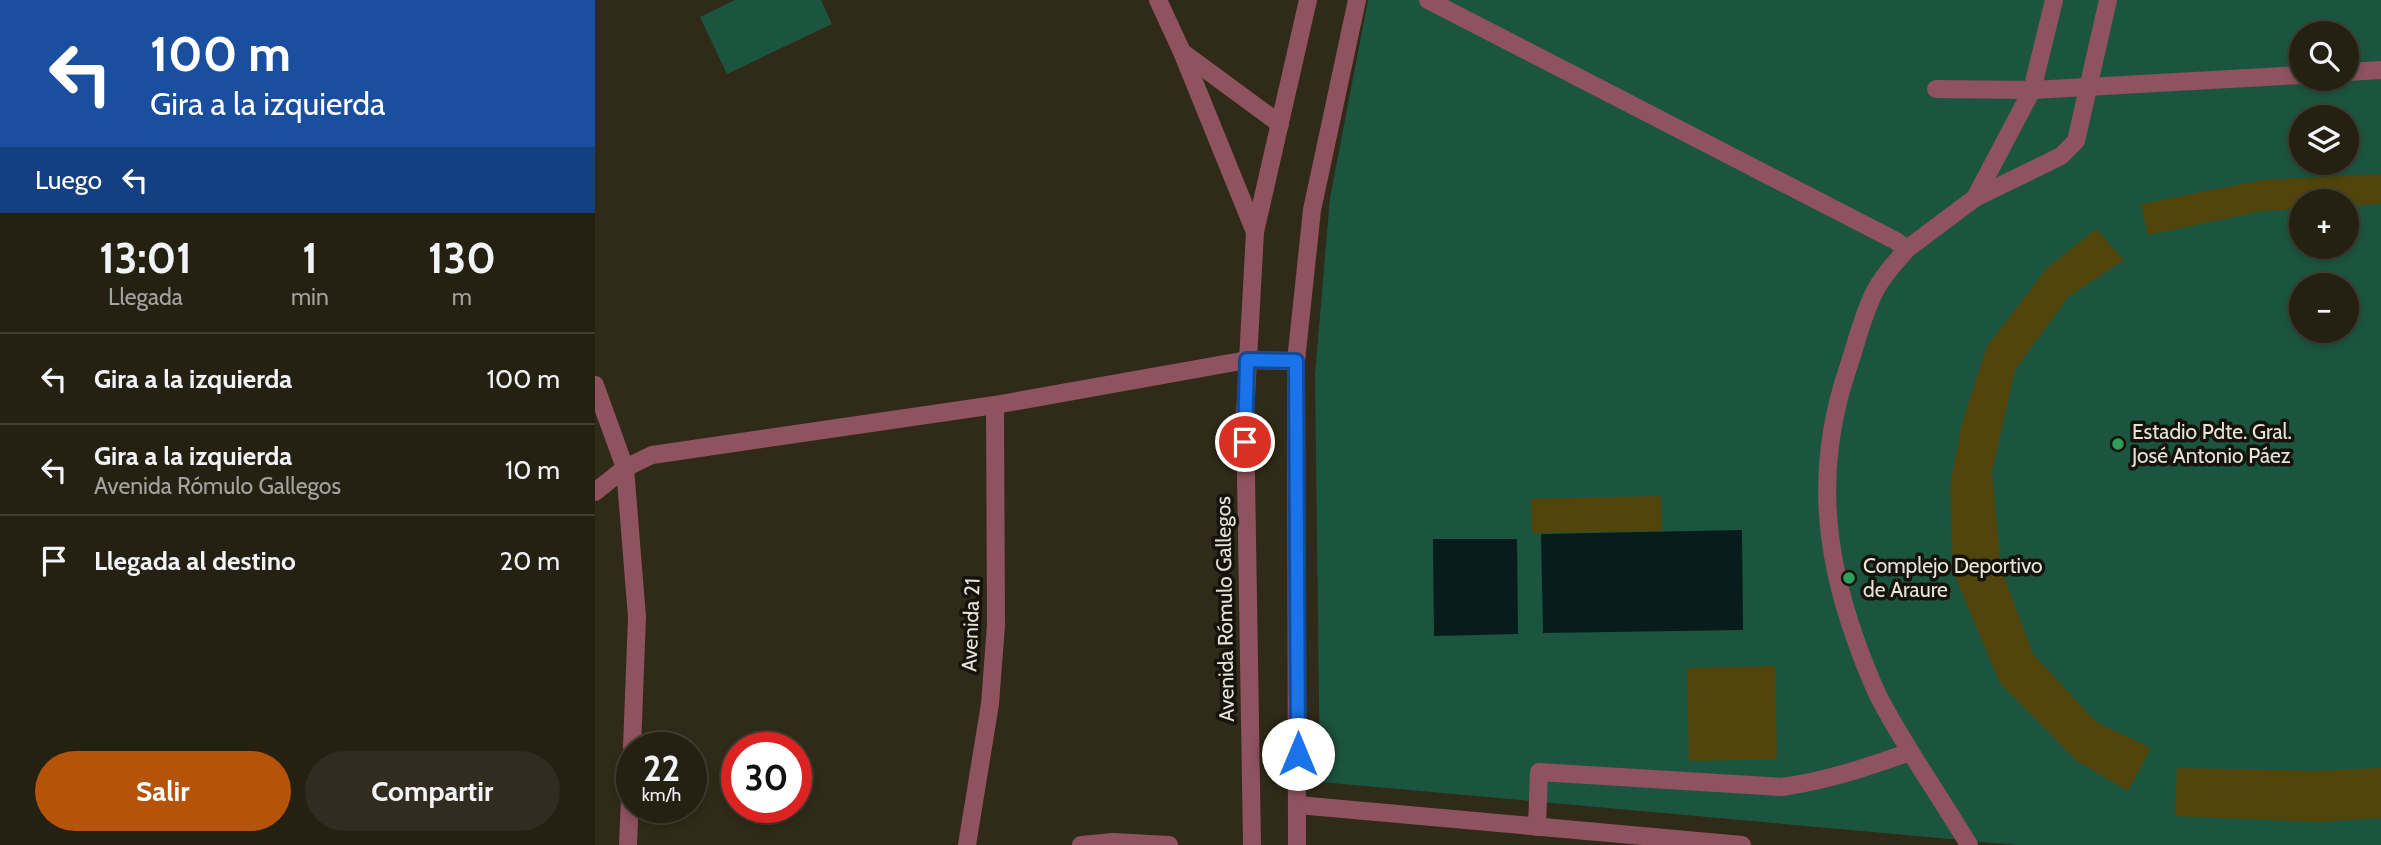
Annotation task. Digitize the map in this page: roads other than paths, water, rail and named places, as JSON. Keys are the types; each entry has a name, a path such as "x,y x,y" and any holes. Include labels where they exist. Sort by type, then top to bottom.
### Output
{"street":[{"path":"1158,0 1255,232"},
{"name":"Avenida Rómulo Gallegos","path":"1252,845 1245,415 1255,232 1308,0"},
{"path":"1297,845 1296,361 1312,210 1357,0"},
{"path":"1428,0 1907,249"},
{"path":"1975,198 2032,90 2054,0"},
{"path":"1969,845 1881,703 1844,607 1833,565 1827,493 1833,423 1865,314 1885,275 1907,249 1975,198 2061,156 2076,141 2108,0"},
{"path":"1182,52 1279,124"},
{"path":"2359,71 2381,70"},
{"path":"1936,89 2087,88 2289,76"},
{"path":"595,492 625,468 652,455 995,405 1247,360 1296,361"},
{"path":"595,385 625,468 637,617 633,732"},
{"name":"Avenida 21","path":"967,845 990,704 996,625 995,405"},
{"path":"1537,827 1539,772 1782,787 1850,774 1909,752"},
{"path":"1298,805 1537,827 1567,837 1742,845"},
{"path":"628,845 629,823"},
{"path":"1081,845 1113,842 1169,845"}],"place":[{"name":"Estadio Pdte. Gral. José Antonio Páez","path":"2118,444"},
{"name":"Complejo Deportivo de Araure","path":"1849,578"}]}
